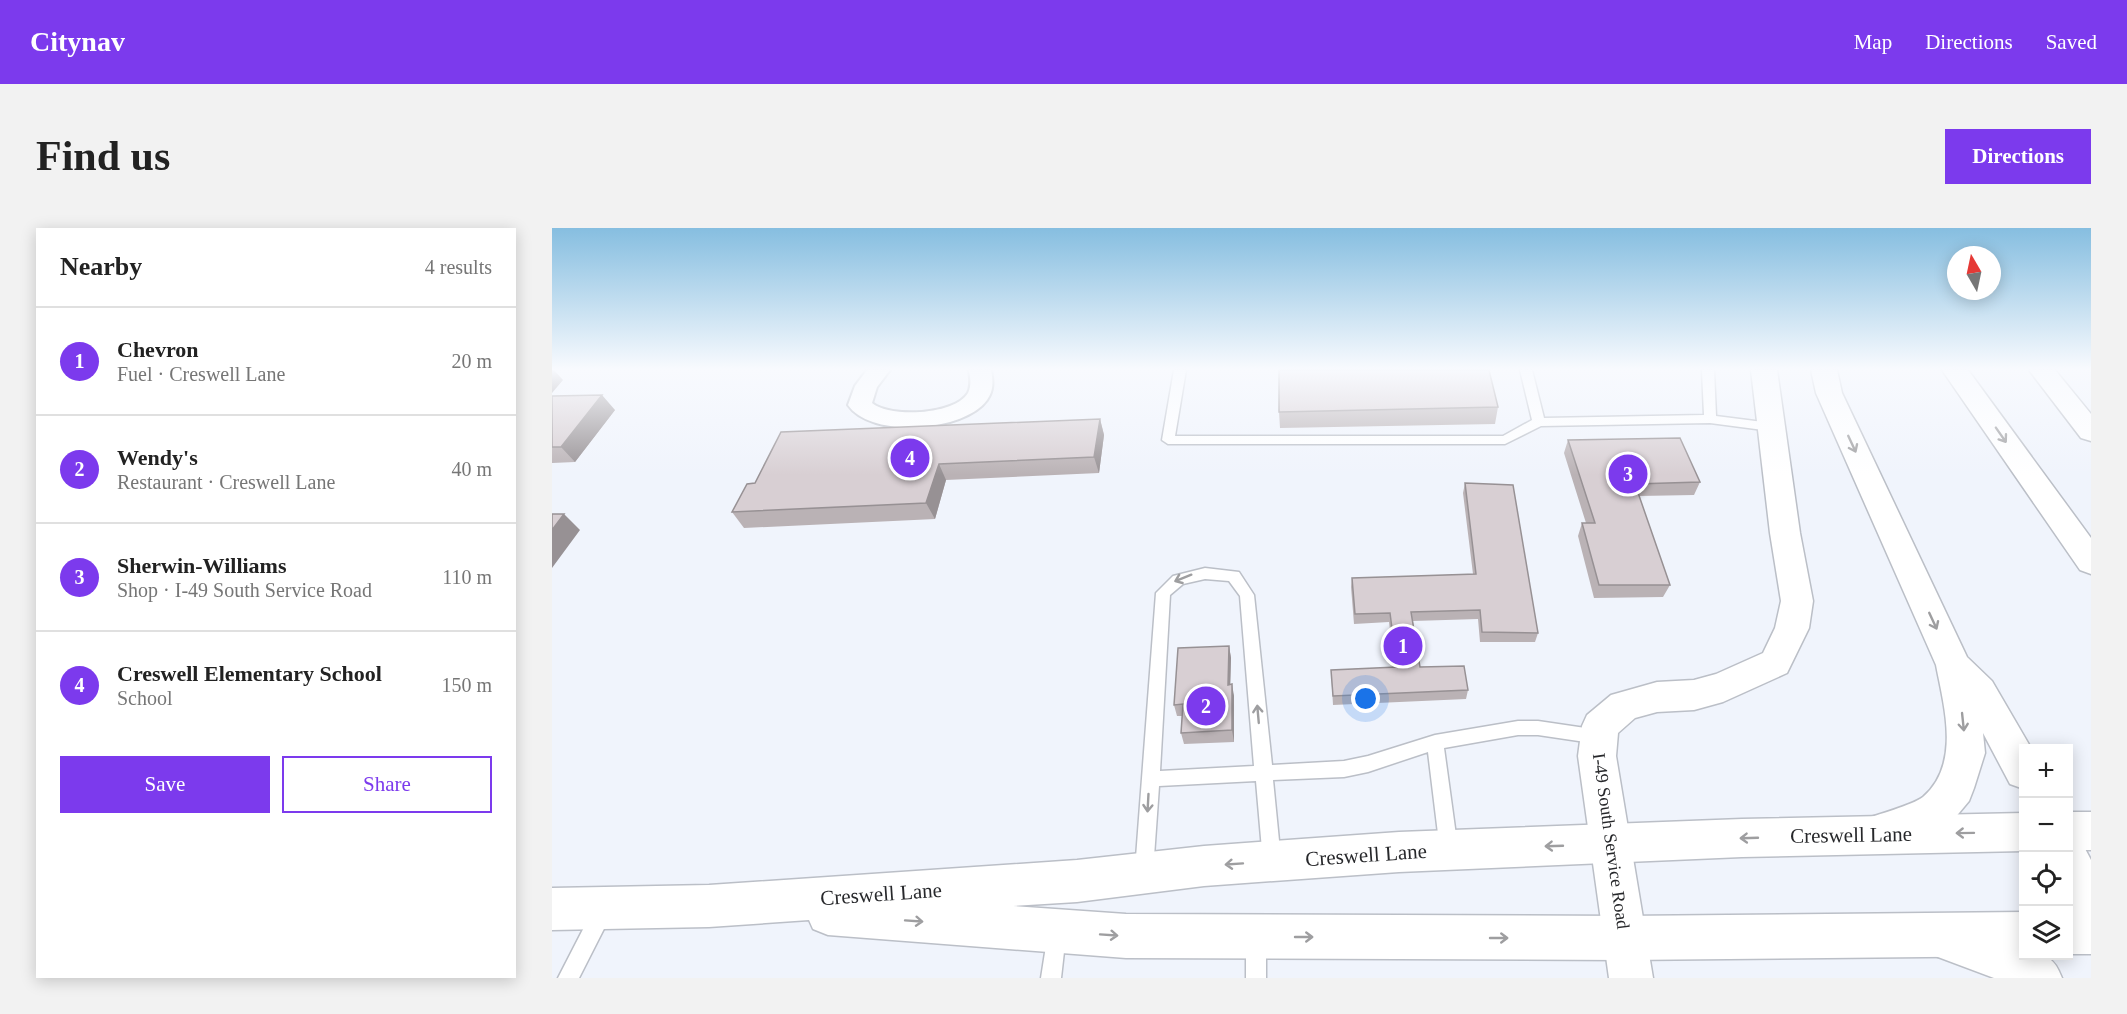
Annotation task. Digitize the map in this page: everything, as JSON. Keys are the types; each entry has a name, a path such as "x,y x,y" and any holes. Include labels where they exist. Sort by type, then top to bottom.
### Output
{"main road":[{"name":"I-49 South Service Road","path":"1627,958 1597,756 1600,726 1624,706 1658,697 1694,695 1723,687 1775,663 1792,628 1797,601 1785,533 1768,405"},
{"path":"1834,405 1953,665 1961,702 1966,753 1955,788 1935,812 1876,834"},
{"path":"1980,405 2091,562"},
{"path":"2070,405 2091,432"},
{"path":"1953,665 1979,692 2019,763"},
{"path":"2073,831 2091,831"},
{"name":"Creswell Lane","path":"552,909 709,906 1077,881 1272,861 1449,850 1876,834 2019,832"},
{"path":"2073,867 2091,905"},
{"name":"Creswell Lane","path":"709,906 1126,936 1256,937 1627,958 1937,936 2019,934"},
{"path":"2073,933 2091,932"},
{"path":"1937,936 2011,962 2040,978"}],"street":[{"path":"860,405 876,417 913,420 949,415 970,405"}],"lane":[{"path":"1174,405 1168,440 1505,440 1539,422 1710,419 1771,427"},
{"path":"1535,405 1539,422"},
{"path":"1709,405 1710,419"},
{"path":"1144,873 1163,593 1170,583 1192,574 1215,572 1234,576 1247,595 1272,861"},
{"path":"1149,778 1344,769 1368,764 1435,742 1518,728 1538,728 1599,737"},
{"path":"1435,742 1449,850"},
{"path":"568,978 604,908"},
{"path":"1052,978 1056,931"},
{"path":"1256,937 1256,978"}],"building":[{"path":"552,405 594,405 561,447 552,447"},
{"path":"1279,405 1498,405 1498,407 1279,412"},
{"path":"1100,419 1094,457 939,464 926,503 732,512 747,484 755,483 781,432"},
{"path":"1680,438 1700,482 1635,484 1670,585 1599,585 1582,523 1595,523 1568,440"},
{"path":"1465,483 1513,485 1538,633 1482,632 1480,610 1411,612 1420,667 1464,666 1468,690 1333,696 1331,670 1397,667 1390,613 1355,614 1352,578 1476,574"},
{"path":"552,514 564,514 552,530"},
{"path":"1229,646 1228,685 1232,684 1232,730 1181,733 1183,704 1174,705 1178,648"}],"place":[{"name":"Creswell Elementary School","path":"910,458"},
{"name":"Sherwin-Williams","path":"1628,474"},
{"name":"Chevron","path":"1403,646"},
{"name":"Wendy's","path":"1206,706"}]}
